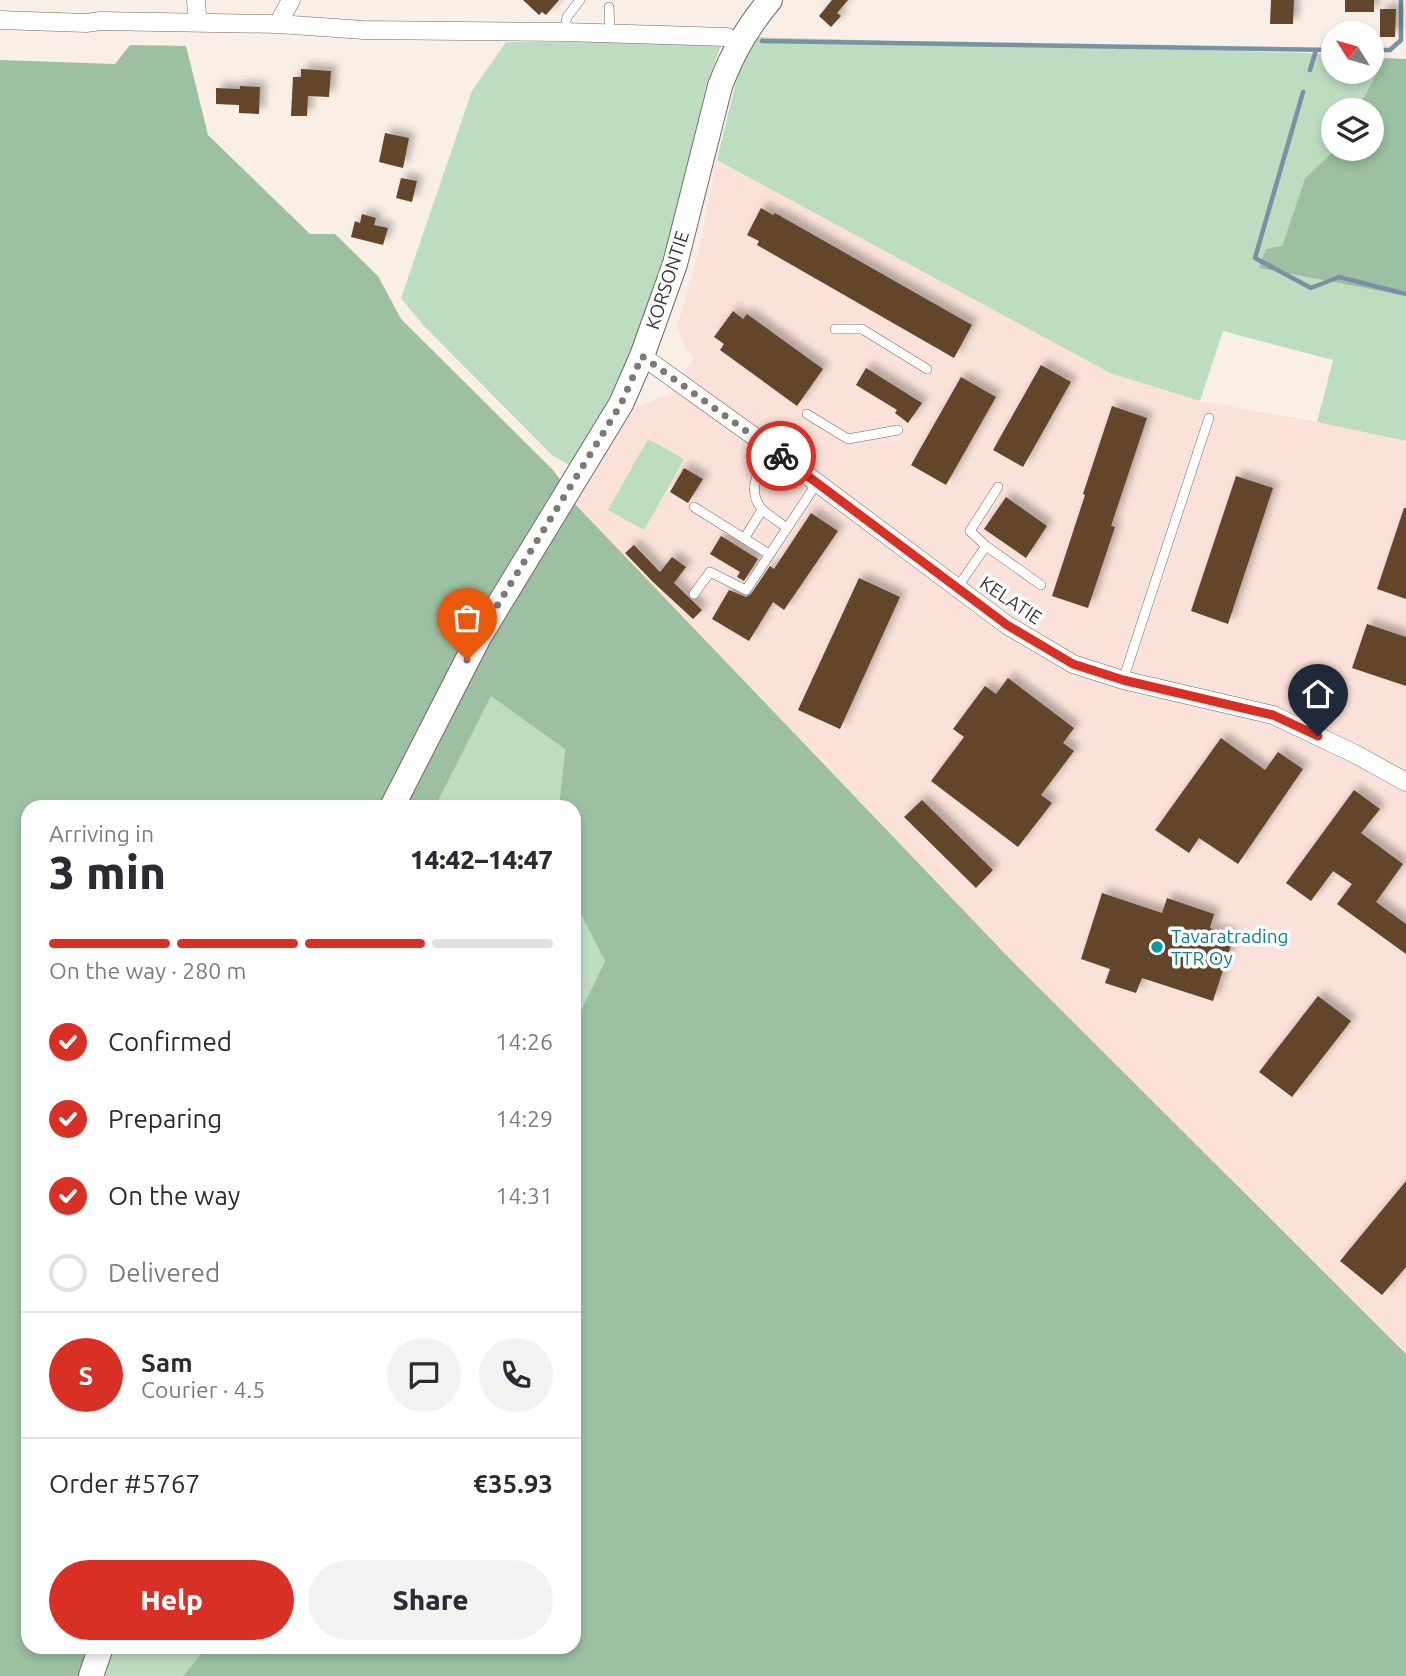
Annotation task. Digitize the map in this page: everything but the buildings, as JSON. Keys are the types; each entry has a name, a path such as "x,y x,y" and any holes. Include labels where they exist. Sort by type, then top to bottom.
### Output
{"main road":[{"name":"KORSONTIE","path":"396,800 478,637 621,404 642,356 675,264 720,86 729,61 739,42 770,0"},
{"path":"91,1676 99,1654"}],"street":[{"path":"196,0 200,22"},
{"path":"278,24 290,0"},
{"path":"0,20 86,23 200,22 364,30 564,32 727,37 739,42"},
{"name":"KELATIE","path":"642,356 1015,630 1073,664 1123,680 1273,715 1406,782"}],"lane":[{"path":"564,32 567,17 580,0"},
{"path":"610,6 610,34"},
{"path":"835,329 862,329 927,369"},
{"path":"807,414 848,439 898,430"},
{"path":"1123,680 1209,418"},
{"path":"771,449 758,471 754,485 755,499 762,510 787,528"},
{"path":"694,594 710,572 746,590 817,483"},
{"path":"998,487 970,531 986,546 1041,584"},
{"path":"694,507 769,554"},
{"path":"744,538 762,510"},
{"path":"957,588 986,546"}],"shaded area":[{"path":"717,160 1110,373 1200,401 1406,441 1406,1354 1011,960 575,504 636,406 670,395 694,359 685,348 677,328 698,253"}],"green space":[{"path":"755,37 1321,54 1321,84 1371,84 1363,98 1321,98 1321,161 1323,161 1305,178 1282,246 1260,268 1406,296 1406,441 1317,422 1333,360 1223,331 1200,401 1110,373 717,160 740,65"},
{"path":"506,42 713,42 721,46 707,83 658,281 634,356 599,422 569,465 552,455 423,325 401,298 472,91"},
{"path":"130,45 186,46 208,135 310,234 335,234 378,276 401,319 562,482 547,500 486,604 388,800 21,800 21,1654 87,1654 79,1676 0,1676 0,60 115,64"},
{"path":"1406,59 1406,296 1259,268 1266,249 1282,246 1305,178 1323,161 1384,161 1384,98 1363,98 1371,84 1384,84 1384,60"},
{"path":"648,439 684,459 644,530 608,510"},
{"path":"575,504 1011,960 1406,1354 1406,1676 183,1676 201,1654 581,1654 581,1011 605,961 581,915 581,800 560,800 565,749 491,696 439,800 408,800 484,648 530,567"},
{"path":"491,695 565,748 560,800 438,800"},
{"path":"581,915 605,961 581,1011"},
{"path":"111,1654 201,1654 183,1676 103,1676"}],"waterway":[{"path":"1384,50 1390,50 1401,40 1401,0"},
{"path":"762,41 1321,50"},
{"path":"1310,70 1316,50"},
{"path":"1303,92 1255,258 1311,288 1339,277 1406,294"}],"way so far":[{"path":"467,660 478,637 621,404 642,356 781,456"}],"place":[{"name":"Tavaratrading TTR Oy","path":"1157,947"}],"route":[{"path":"781,456 1007,625 1073,664 1123,680 1273,715 1318,736"}]}
